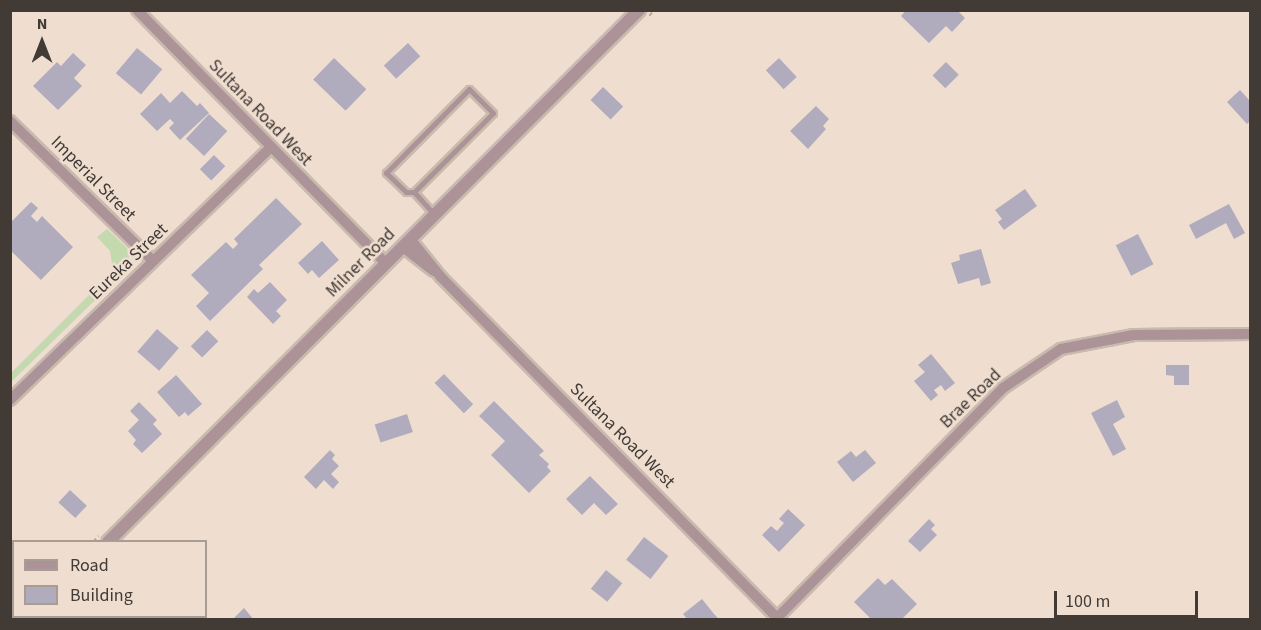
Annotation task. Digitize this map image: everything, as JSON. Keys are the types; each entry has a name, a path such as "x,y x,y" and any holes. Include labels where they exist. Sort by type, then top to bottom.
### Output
{"street":[{"name":"Sultana Road West","path":"137,10 270,148 386,263"},
{"name":"Milner Road","path":"110,540 639,10"},
{"name":"Imperial Street","path":"10,121 153,261"},
{"name":"Eureka Street","path":"10,400 270,148"},
{"name":"Sultana Road West","path":"407,243 778,619"},
{"name":"Brae Road","path":"778,619 1003,388 1060,349 1134,335 1251,334"}],"lane":[{"path":"414,192 493,113 469,89 386,173 406,192 414,192 435,215"}],"green space":[{"path":"107,229 127,248 129,256 126,270 11,382 11,373 113,271 110,251 97,237"}],"building":[{"path":"906,10 957,10 965,18 952,32 946,26 929,43 901,16"},
{"path":"408,43 420,56 396,79 384,66"},
{"path":"137,48 162,69 141,94 116,73"},
{"path":"73,53 86,65 74,78 82,86 58,110 33,86 57,62 61,66"},
{"path":"334,58 366,89 346,111 313,80"},
{"path":"779,58 797,77 784,89 766,70"},
{"path":"946,62 959,75 945,88 933,75"},
{"path":"603,87 623,106 611,119 590,100"},
{"path":"1240,90 1250,101 1250,121 1247,124 1227,102"},
{"path":"182,91 197,106 200,103 209,113 180,140 169,128 174,123 170,119 157,131 140,114 161,93 170,103"},
{"path":"816,106 829,119 823,126 826,129 808,149 790,131"},
{"path":"209,114 227,131 204,156 186,139"},
{"path":"214,155 225,166 211,180 200,169"},
{"path":"1025,189 1037,206 1004,230 998,222 1002,219 995,210"},
{"path":"276,198 302,224 259,265 263,269 210,321 196,306 209,293 191,275 226,242 233,249 238,244 234,239"},
{"path":"31,202 38,208 31,216 37,222 42,216 73,247 41,280 10,250 10,223"},
{"path":"1229,204 1245,233 1234,239 1226,223 1196,239 1189,225"},
{"path":"1138,234 1153,264 1131,276 1116,245"},
{"path":"322,241 339,260 319,278 312,270 308,274 298,263"},
{"path":"981,249 991,283 981,286 979,278 958,284 951,263 960,260 959,255"},
{"path":"270,282 287,300 276,311 281,316 273,324 247,297 254,289 258,293"},
{"path":"157,329 179,348 159,371 137,352"},
{"path":"207,330 218,341 202,358 191,346"},
{"path":"931,354 955,383 945,391 941,385 934,390 938,395 931,401 914,381 925,372 918,365"},
{"path":"1166,365 1189,365 1189,385 1174,385 1174,376 1166,375"},
{"path":"444,374 473,404 464,413 435,383"},
{"path":"176,375 202,404 188,416 185,412 179,417 157,392"},
{"path":"1117,400 1125,417 1113,424 1126,449 1113,456 1091,413"},
{"path":"494,401 544,451 539,455 549,464 547,467 551,471 529,493 491,455 505,441 479,416"},
{"path":"139,402 157,420 153,424 162,434 142,453 133,444 136,440 128,431 139,420 130,411"},
{"path":"407,414 413,432 381,443 375,425"},
{"path":"330,450 335,455 332,459 339,466 331,474 339,482 333,489 324,480 316,489 304,477"},
{"path":"865,450 876,463 853,482 837,462 851,451 856,457"},
{"path":"590,476 618,504 606,515 594,503 582,515 566,499"},
{"path":"70,490 87,506 75,518 58,502"},
{"path":"788,509 805,525 779,552 762,535 771,526 777,531 784,523 779,519"},
{"path":"929,519 935,525 931,529 937,535 920,552 908,541"},
{"path":"644,537 668,556 651,579 626,560"},
{"path":"606,570 622,583 607,602 591,589"},
{"path":"878,578 885,585 892,579 917,604 901,620 872,620 854,602"},
{"path":"702,599 720,620 688,620 683,614"},
{"path":"244,608 254,620 232,620"},
{"path":"158,618 196,618 198,620 156,620"}]}
